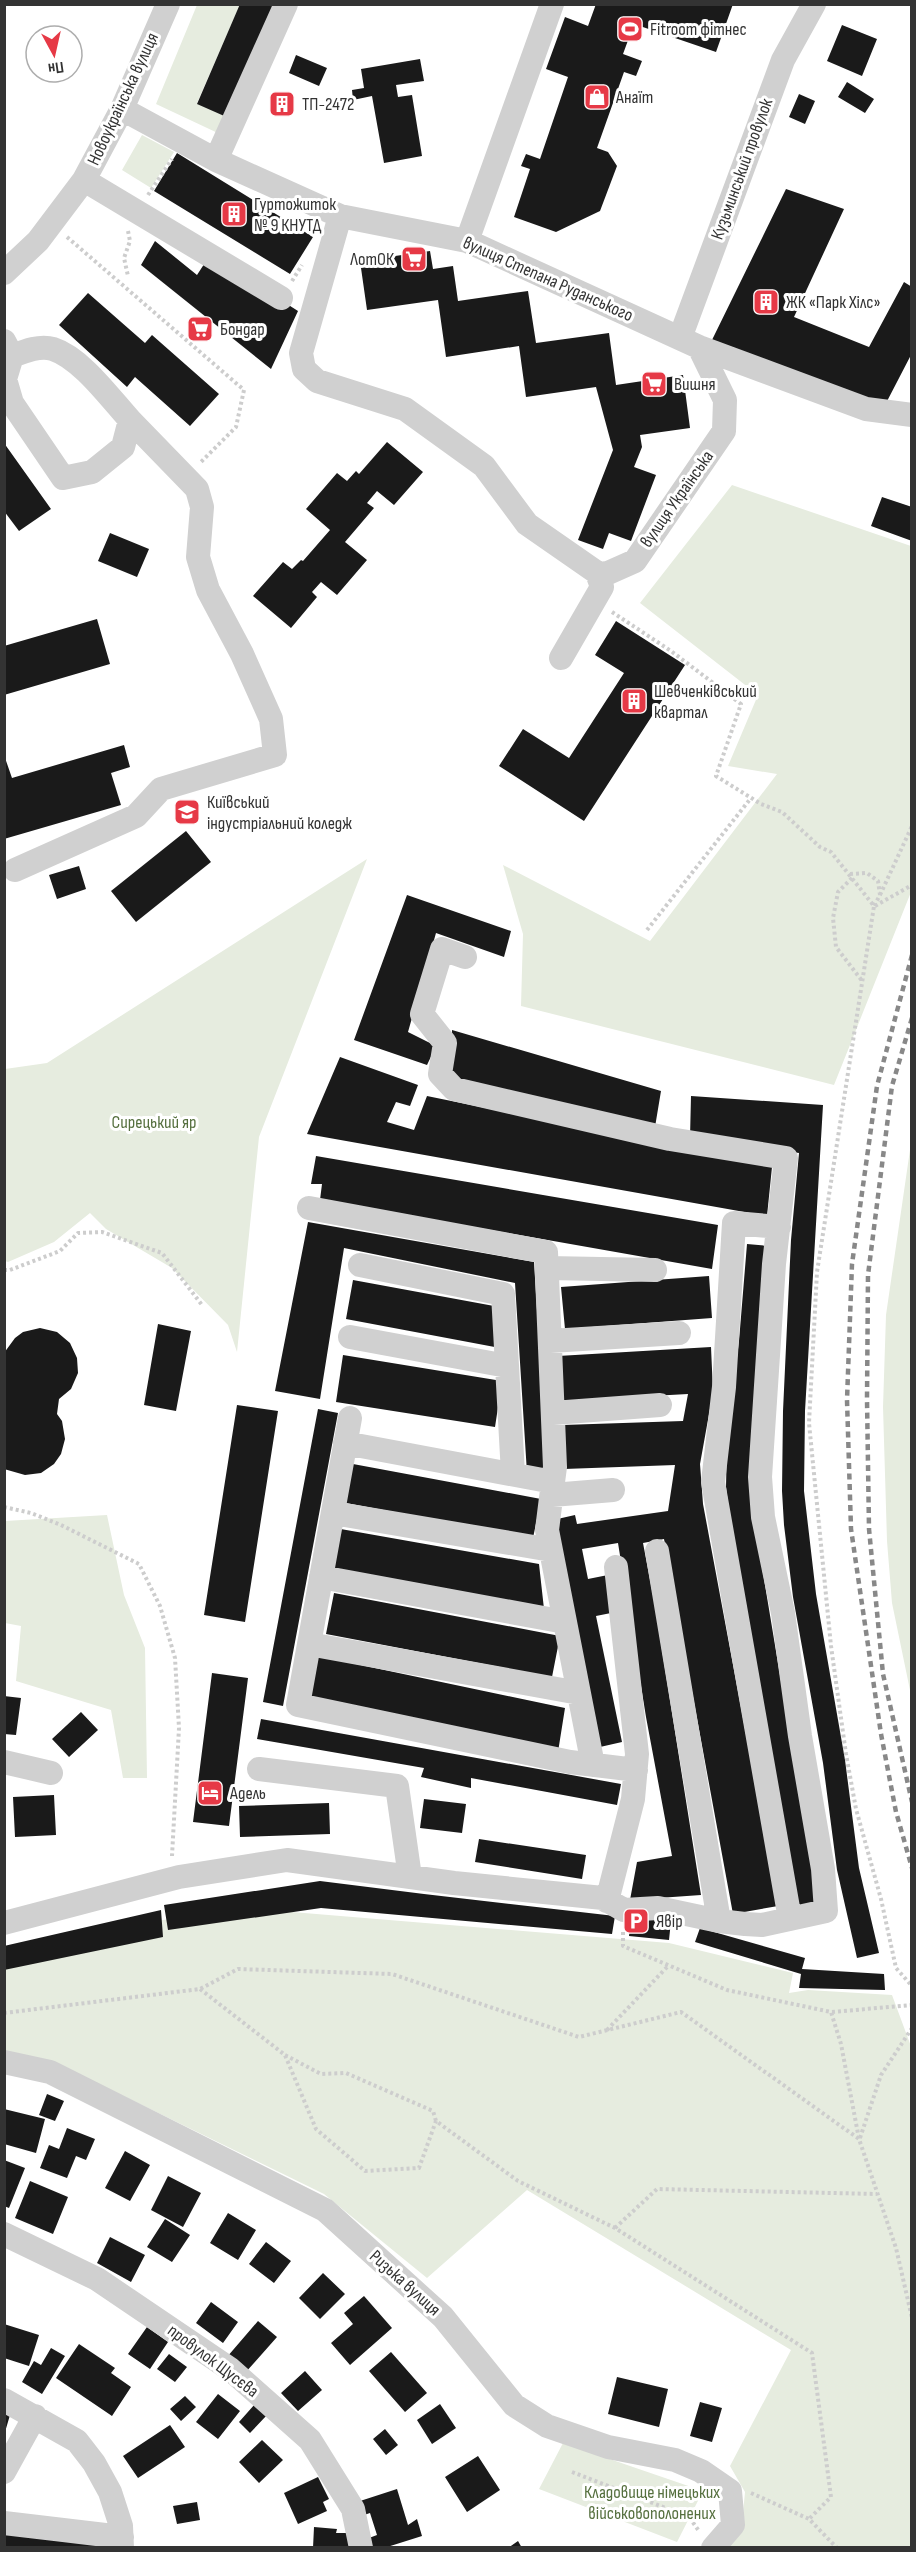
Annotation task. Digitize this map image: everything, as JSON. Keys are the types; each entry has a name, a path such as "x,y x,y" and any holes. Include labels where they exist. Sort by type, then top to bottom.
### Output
{"street":[{"name":"Новоукраїнська вулиця","path":"4,273 38,241 84,180 122,110 168,4"},
{"path":"216,160 286,4"},
{"path":"467,241 552,4"},
{"name":"Кузьминський провулок","path":"690,342 783,60 814,4"},
{"name":"вулиця Степана Руданського","path":"122,110 216,160 340,216 467,241 690,342 866,409 912,415"},
{"path":"84,180 281,298"},
{"path":"340,216 301,353 304,369 317,381 405,409 484,466 527,524 555,546 597,573 602,587 561,658"},
{"name":"вулиця Українська","path":"597,573 608,573 635,561 724,431 724,400 690,342"},
{"path":"15,870 136,816 161,789 275,755 271,719 242,654 208,590 198,557 202,507 197,489 76,362 52,349 8,348 5,379 12,404 63,478 92,472 123,447 130,420"},
{"path":"4,1923 179,1877 288,1860 410,1877 603,1898 615,1905 658,1908 719,1921 762,1925 826,1911 823,1869 800,1736 783,1612 763,1517 760,1477 786,1158 670,1139 454,1089 440,1074 445,1042 422,1014 442,949 465,957"},
{"path":"309,1208 546,1252 555,1467 547,1530 593,1765"},
{"path":"779,1227 734,1223 724,1387 712,1482 790,1919"},
{"path":"360,1265 503,1294 513,1474"},
{"path":"547,1269 655,1270"},
{"path":"550,1341 680,1333"},
{"path":"350,1337 507,1366"},
{"path":"553,1413 660,1405"},
{"path":"350,1418 298,1705 593,1765 636,1770"},
{"path":"345,1443 513,1474 553,1488 613,1490"},
{"path":"333,1513 551,1550"},
{"path":"657,1551 719,1921"},
{"path":"615,1905 633,1799 637,1754 616,1567"},
{"path":"321,1577 565,1622"},
{"path":"309,1644 579,1693"},
{"path":"4,1762 51,1773"},
{"path":"259,1769 397,1786 410,1877"},
{"name":"Ризька вулиця","path":"4,2062 50,2073 325,2210 442,2316 514,2404 548,2426 608,2447 675,2460 701,2471 730,2490"},
{"name":"провулок Щусєва","path":"4,2234 97,2279 230,2370 310,2440 353,2509 361,2547"},
{"path":"4,2400 76,2441 94,2463 110,2492 121,2526 122,2542 4,2523"},
{"path":"4,2472 35,2416"},
{"path":"709,2544 733,2524 730,2490"}],"path":[{"path":"128,276 124,258 130,241 129,206 177,151"},
{"path":"64,235 244,390 236,427 185,477"},
{"path":"595,600 672,651 741,704 716,776 751,798 782,812 820,847 831,852 874,906"},
{"path":"647,930 751,798"},
{"path":"912,826 874,906 864,983 851,1048 817,1272 809,1423 831,1646 856,1809 897,1968 912,1986"},
{"path":"864,983 836,947 833,918 838,892 851,876 867,873 878,881 880,895"},
{"path":"874,906 912,885"},
{"path":"4,1270 10,1270 60,1251 78,1233 102,1232 162,1254 202,1305"},
{"path":"4,1508 31,1512 140,1564 160,1606 176,1658 179,1728 172,1861"},
{"path":"615,1905 623,1946 727,1990 831,2012 912,2005"},
{"path":"606,2031 669,1965"},
{"path":"4,2013 200,1989 238,1969 392,1974 579,2037 681,2012 860,2139"},
{"path":"200,1989 285,2055 321,2074 346,2073 433,2111 436,2121 419,2168 365,2171 316,2129 285,2055"},
{"path":"831,2012 841,2044 860,2139 896,2248 912,2318"},
{"path":"860,2139 881,2075 912,2028"},
{"path":"436,2121 518,2181 615,2228 812,2353 831,2497 809,2519"},
{"path":"615,2228 657,2189 877,2194"},
{"path":"572,2472 689,2517 709,2544"},
{"path":"730,2490 753,2493 809,2519 837,2547"}],"green space":[{"path":"197,5 240,5 197,103 231,119 222,135 156,104"},
{"path":"142,135 174,152 151,188 122,170"},
{"path":"732,485 911,546 911,892 834,1085 521,1006 523,934 503,865 650,941 777,774 728,766 758,695 640,603"},
{"name":"Сирецький яр","path":"367,859 259,1137 237,1352 228,1325 172,1268 106,1229 90,1213 54,1242 8,1262 5,1261 5,1069 47,1063"},
{"path":"911,1143 912,1695 892,1603 887,1541 883,1407 886,1315"},
{"path":"107,1515 124,1595 145,1648 147,1778 123,1778 111,1710 16,1681 21,1626 5,1623 5,1521"},
{"path":"280,1911 669,1943 793,1973 789,1993 808,1990 892,1995 912,2049 911,2547 718,2547 742,2523 745,2492 730,2466 791,2350 527,2190 427,2278 324,2194 60,2065 5,2053 5,1952 149,1921"},
{"name":"Кладовище німецьких військовополонених","path":"563,2443 703,2491 677,2542 539,2489"}],"building":[{"path":"240,4 281,4 231,119 197,104"},
{"path":"596,4 733,4 716,52 634,24 623,54 642,61 636,76 624,72 597,148 608,152 617,166 600,211 556,232 514,217 530,169 521,166 526,154 540,159 568,77 546,69 565,17 588,26"},
{"path":"842,25 877,39 862,76 827,61"},
{"path":"296,55 327,68 319,86 289,73"},
{"path":"420,59 424,81 396,85 398,97 412,95 422,156 384,163 372,96 353,100 352,90 364,88 361,69"},
{"path":"847,82 874,99 865,113 838,97"},
{"name":"ТП-2472","path":"276,93 294,100 288,114 271,107"},
{"path":"799,94 815,101 805,124 789,117"},
{"name":"Гуртожиток № 9 КНУТД","path":"177,153 313,237 290,274 154,191"},
{"name":"ЖК «Парк Хілс»","path":"786,189 844,209 794,317 869,347 904,282 912,287 912,353 884,407 712,340"},
{"path":"155,241 197,275 210,255 298,311 271,369 141,265"},
{"path":"430,251 433,269 453,266 458,301 528,291 536,343 609,333 616,385 683,375 690,428 640,435 642,447 634,467 656,475 631,541 609,533 603,549 578,540 613,450 596,387 526,397 519,346 446,357 438,300 367,310 360,261"},
{"path":"88,293 145,343 152,335 219,394 190,426 135,377 127,387 59,325"},
{"path":"387,442 423,472 394,505 377,491 367,503 374,508 345,542 367,560 337,595 321,582 312,592 317,597 291,628 253,596 283,562 292,569 301,560 303,561 330,530 306,509 337,473 347,481 356,471 359,474"},
{"path":"4,443 51,509 19,531 4,511"},
{"path":"882,497 912,507 912,541 871,526"},
{"path":"110,533 149,549 137,577 98,561"},
{"path":"97,619 110,664 4,695 4,646"},
{"name":"Шевченківський квартал","path":"616,621 685,665 584,821 499,766 523,729 569,758 624,673 595,655"},
{"path":"124,745 130,767 111,773 121,805 4,839 4,755 12,778"},
{"path":"186,831 211,862 136,922 111,891"},
{"path":"79,866 86,889 57,899 49,875"},
{"path":"407,895 511,931 504,957 436,933 408,1032 436,1046 427,1065 354,1040"},
{"path":"452,1030 661,1091 655,1127 452,1077"},
{"path":"340,1057 418,1085 410,1106 396,1102 387,1122 414,1130 427,1096 772,1167 767,1216 307,1134"},
{"path":"691,1096 823,1105 805,1411 804,1491 816,1594 845,1760 859,1868 879,1953 857,1958 837,1870 823,1763 793,1597 784,1525 783,1411 791,1240 799,1153 690,1138"},
{"path":"316,1156 718,1225 712,1269 320,1200 322,1184 311,1184"},
{"path":"308,1222 534,1262 547,1472 527,1473 515,1283 344,1248 320,1399 275,1391"},
{"path":"747,1244 768,1246 755,1525 818,1904 796,1908 726,1487 727,1442"},
{"path":"709,1276 712,1318 565,1329 561,1287"},
{"path":"353,1280 494,1306 500,1348 346,1319"},
{"path":"158,1324 191,1331 176,1411 144,1405"},
{"path":"40,1328 57,1332 70,1343 77,1358 78,1373 71,1389 59,1399 57,1414 62,1421 65,1439 61,1454 54,1464 41,1473 25,1475 4,1469 4,1353 15,1338 23,1332"},
{"path":"711,1347 713,1392 700,1464 703,1504 778,1906 733,1914 664,1539 643,1543 701,1895 630,1900 637,1862 672,1856 646,1717 618,1543 582,1549 588,1579 608,1575 616,1612 596,1616 622,1742 600,1747 553,1520 575,1515 577,1524 668,1511 675,1465 564,1469 563,1425 683,1421 688,1394 560,1401 558,1356"},
{"path":"343,1355 502,1381 495,1427 336,1402"},
{"path":"237,1405 278,1411 245,1622 204,1615"},
{"path":"318,1409 338,1413 283,1706 263,1702"},
{"path":"353,1464 541,1499 533,1538 346,1503"},
{"path":"335,1528 539,1564 544,1609 328,1567"},
{"path":"334,1593 560,1636 552,1677 326,1634"},
{"path":"318,1656 565,1708 558,1752 309,1696"},
{"path":"212,1673 248,1678 229,1826 193,1822"},
{"path":"4,1696 21,1698 16,1735 4,1734"},
{"path":"81,1712 98,1730 69,1757 52,1739"},
{"path":"261,1719 621,1784 617,1805 471,1778 471,1788 421,1777 424,1768 257,1739"},
{"path":"54,1795 56,1835 15,1837 13,1797"},
{"path":"424,1799 466,1804 462,1833 420,1828"},
{"path":"329,1803 330,1834 240,1837 239,1806"},
{"path":"479,1839 586,1855 582,1879 475,1862"},
{"path":"320,1881 615,1916 612,1934 321,1908 168,1930 164,1905"},
{"path":"161,1910 163,1937 4,1970 4,1946"},
{"path":"631,1917 671,1921 669,1940 629,1936"},
{"path":"700,1928 805,1958 802,1969 884,1974 885,1990 799,1988 801,1974 695,1942"},
{"path":"47,2094 64,2101 55,2121 39,2115"},
{"path":"4,2109 45,2119 36,2153 4,2144"},
{"path":"67,2128 95,2139 86,2160 76,2156 67,2178 40,2168 49,2145 59,2149"},
{"path":"125,2151 150,2165 130,2201 105,2188"},
{"path":"4,2160 25,2168 9,2208 4,2206"},
{"path":"168,2176 201,2193 183,2227 151,2210"},
{"path":"30,2181 68,2197 53,2234 15,2218"},
{"path":"228,2213 256,2230 238,2260 210,2243"},
{"path":"165,2219 190,2235 172,2262 147,2247"},
{"path":"110,2237 145,2255 131,2282 97,2263"},
{"path":"266,2242 291,2261 274,2283 249,2264"},
{"path":"323,2273 345,2294 320,2319 299,2298"},
{"path":"364,2296 392,2328 350,2365 331,2343 353,2324 344,2313"},
{"path":"211,2302 238,2322 223,2343 196,2323"},
{"path":"258,2321 277,2337 245,2373 227,2357"},
{"path":"4,2324 39,2335 29,2366 4,2358"},
{"path":"147,2327 168,2342 150,2369 128,2354"},
{"path":"79,2344 115,2368 111,2373 131,2387 112,2416 56,2378"},
{"path":"51,2348 65,2356 42,2394 22,2382 34,2361 41,2365"},
{"path":"391,2352 427,2393 405,2412 369,2371"},
{"path":"169,2354 187,2367 175,2382 157,2369"},
{"path":"305,2371 322,2390 298,2411 281,2393"},
{"path":"617,2377 668,2389 659,2427 608,2414"},
{"path":"218,2394 240,2411 218,2439 196,2422"},
{"path":"185,2396 196,2407 181,2421 170,2409"},
{"path":"700,2402 722,2408 712,2442 690,2436"},
{"path":"255,2404 267,2415 250,2433 239,2422"},
{"path":"440,2404 456,2428 432,2444 417,2420"},
{"path":"4,2413 10,2415 5,2432 4,2432"},
{"path":"170,2425 185,2447 138,2478 123,2456"},
{"path":"385,2429 398,2445 386,2455 373,2439"},
{"path":"262,2440 283,2460 259,2483 239,2462"},
{"path":"478,2456 500,2490 467,2512 445,2477"},
{"path":"318,2477 329,2499 323,2502 327,2511 298,2524 284,2493"},
{"path":"397,2489 408,2525 417,2519 422,2536 384,2548 372,2548 369,2538 377,2535 370,2513 361,2516 357,2502"},
{"path":"197,2502 200,2520 177,2524 173,2506"},
{"path":"314,2527 337,2529 336,2533 353,2533 352,2548 313,2548"},
{"path":"4,2533 105,2543 104,2548 4,2548"},
{"path":"518,2541 522,2548 508,2548"}],"railway":[{"path":"912,955 877,1086 852,1264 847,1400 851,1529 881,1734 896,1812 912,1868"},
{"path":"912,1018 892,1086 868,1275 867,1399 869,1529 883,1674 912,1802"}],"place":[{"name":"Fitroom фітнес","path":"630,29"},
{"name":"Анаїт","path":"597,97"},
{"name":"ТП-2472","path":"282,104"},
{"name":"Гуртожиток № 9 КНУТД","path":"234,214"},
{"name":"ЛотОК","path":"414,259"},
{"name":"ЖК «Парк Хілс»","path":"766,302"},
{"name":"Бондар","path":"200,329"},
{"name":"Вишня","path":"654,384"},
{"name":"Шевченківський квартал","path":"634,701"},
{"name":"Київський індустріальний коледж","path":"187,812"},
{"name":"Адель","path":"210,1793"},
{"name":"Явір","path":"636,1921"}]}
